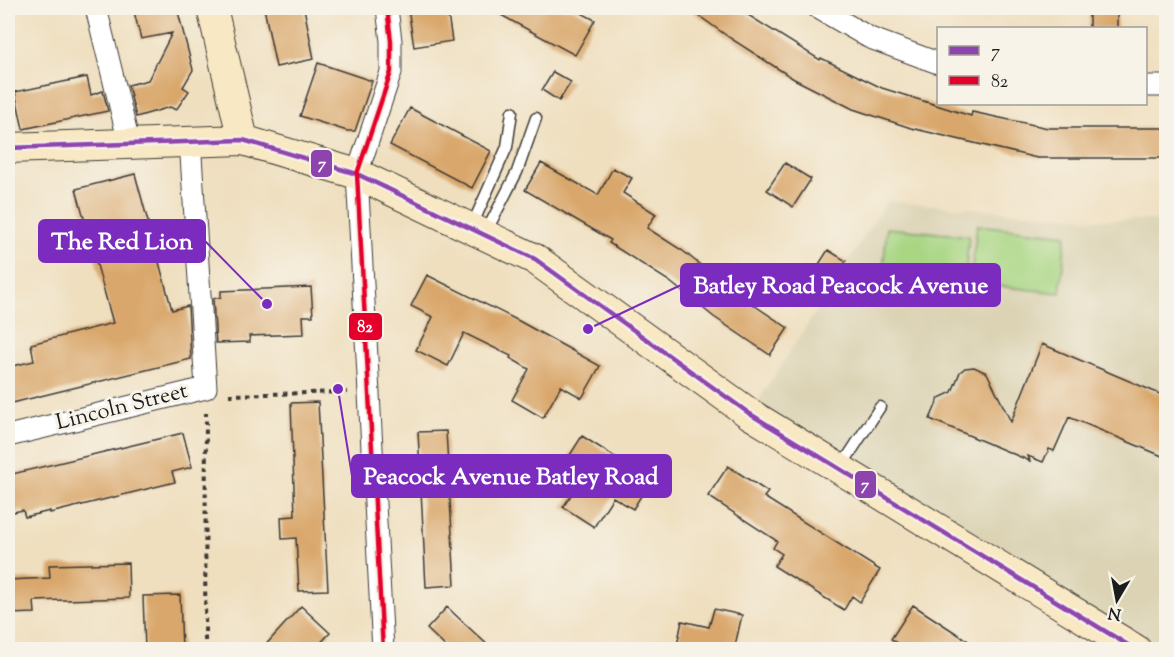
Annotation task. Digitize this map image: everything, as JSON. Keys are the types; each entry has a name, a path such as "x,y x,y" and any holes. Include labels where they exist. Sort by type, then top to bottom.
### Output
{"street":[{"path":"96,8 129,143"},
{"path":"212,8 243,140"},
{"path":"383,650 357,174 391,72 392,41 387,8"},
{"path":"818,8 870,38 937,62"},
{"path":"1147,86 1167,86"},
{"path":"8,148 190,140 243,140 357,174 534,259 750,414 1136,650"},
{"name":"Lincoln Street","path":"8,436 206,388 190,140"}],"lane":[{"path":"477,231 507,147 512,112"},
{"path":"477,231 517,172 536,118"},
{"path":"839,470 880,407"}],"path":[{"path":"205,650 206,388 220,395 369,391"}],"shaded area":[{"path":"887,201 1103,220 1166,220 1166,649 1136,649 750,414"}],"green space":[{"path":"977,225 1066,235 1060,293 970,283"},
{"path":"887,228 969,236 965,278 883,270"}],"building":[{"path":"133,8 177,8 193,70 183,87 189,91 176,110 170,107 136,117 128,85 148,80 172,33 141,39"},
{"path":"264,8 304,8 314,59 276,67"},
{"path":"408,8 447,8 452,41 414,47"},
{"path":"488,8 572,8 595,20 575,55"},
{"path":"688,8 737,8 820,60 821,58 882,88 971,116 972,112 1048,128 1167,128 1167,158 1037,158 911,128 853,109 794,79"},
{"path":"1089,8 1117,8 1117,27 1089,27"},
{"path":"318,63 372,81 355,131 347,131 300,116"},
{"path":"553,72 571,82 559,101 542,90"},
{"path":"87,77 91,95 103,91 108,111 23,129 15,92"},
{"path":"410,108 491,151 472,188 390,145"},
{"path":"541,163 598,195 613,168 632,178 623,193 656,214 647,228 683,251 730,289 788,328 770,355 714,317 669,281 609,243 611,240 525,190"},
{"path":"785,163 811,179 793,207 767,190"},
{"path":"135,174 172,310 188,306 191,359 8,404 8,367 34,361 31,344 113,323 76,189"},
{"path":"828,250 846,261 832,284 814,272"},
{"path":"427,275 519,321 600,366 582,398 561,386 543,418 512,400 529,369 510,358 511,356 464,333 448,366 416,350 433,317 411,306"},
{"path":"311,287 313,316 303,316 304,334 249,336 250,342 216,343 213,299 221,297 221,291"},
{"path":"1042,344 1167,397 1167,458 1069,417 1054,451 1049,449 1043,462 1028,456 1030,461 930,419 939,398 952,392 960,372 965,368 974,367 987,373 1011,422"},
{"path":"318,402 328,590 299,591 296,538 282,539 281,517 295,516 291,403"},
{"path":"446,431 455,585 426,587 418,432"},
{"path":"183,433 192,467 172,472 175,482 50,513 50,511 25,517 23,510 8,513 8,475"},
{"path":"582,436 651,480 633,509 613,497 594,527 563,507 582,479 563,466"},
{"path":"728,466 768,492 764,497 880,570 860,602 852,596 844,610 774,566 782,554 773,548 777,541 708,496"},
{"path":"128,563 129,598 34,601 35,613 8,614 8,580 50,578 49,565"},
{"path":"180,595 182,650 145,650 143,596"},
{"path":"913,605 982,650 907,650 891,639"},
{"path":"301,606 330,633 314,650 261,650"},
{"path":"447,607 493,650 449,650 427,629"},
{"path":"714,609 742,615 734,650 676,650 682,621 709,627"}],"transit line":[{"name":"82","path":"383,650 357,174 391,72 391,41 387,8"},
{"name":"7","path":"8,148 243,140 357,174 535,259 750,414 1136,650"}],"place":[{"name":"The Red Lion","path":"267,304"},
{"name":"Batley Road Peacock Avenue","path":"588,329"},
{"name":"Peacock Avenue Batley Road","path":"338,389"}]}
